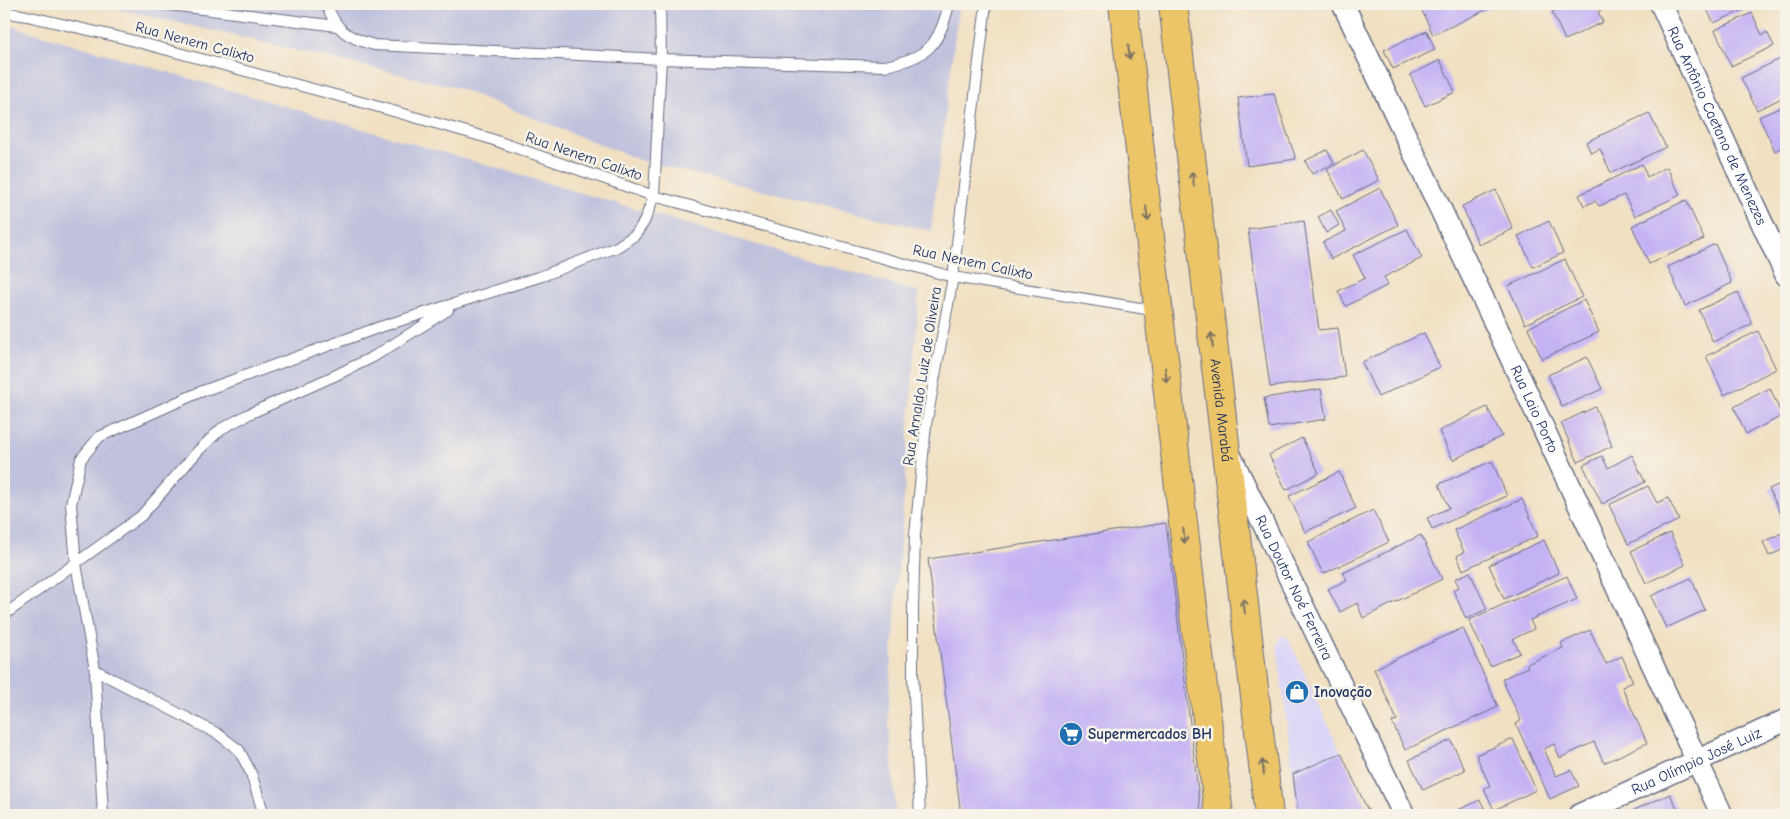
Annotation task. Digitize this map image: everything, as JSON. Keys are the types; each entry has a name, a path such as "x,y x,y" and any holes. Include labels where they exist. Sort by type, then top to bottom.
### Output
{"main road":[{"path":"1123,4 1190,591 1219,815"},
{"name":"Avenida Marabá","path":"1173,4 1269,815"}],"street":[{"name":"Rua Laio Porto","path":"1343,4 1498,330 1722,815"},
{"name":"Rua Antônio Caetano de Menezes","path":"1661,4 1786,275"},
{"name":"Rua Doutor Noé Ferreira","path":"1224,441 1404,815"},
{"name":"Rua Olímpio José Luiz","path":"1579,815 1786,720"}],"lane":[{"path":"162,4 337,26"},
{"path":"326,4 337,26 353,39 374,45 661,59 885,66 902,63 920,55 935,42 943,28 948,4"},
{"path":"103,815 95,670 76,564 71,504 81,460 100,437 200,392 380,327 542,276 617,247 635,235 644,222 654,196 661,59 660,4"},
{"name":"Rua Arnaldo Luiz de Oliveira","path":"920,815 913,675 915,534 926,425 953,277 986,4"},
{"name":"Rua Nenem Calixto","path":"4,12 123,38 388,110 488,138 654,196 953,277 1159,311"},
{"path":"4,615 142,516 198,451 221,429 249,414 373,357 458,303"},
{"path":"95,670 218,734 239,750 251,773 264,815"}],"shaded area":[{"path":"97,4 959,4 931,231 642,161 455,87"},
{"path":"4,24 919,292 888,709 896,815 4,815"},
{"path":"1284,635 1288,638 1341,753 1293,774 1277,645 1280,636"}],"building":[{"path":"1419,4 1488,4 1490,8 1433,35"},
{"path":"1568,4 1603,4 1605,9 1598,12 1603,22 1565,40 1552,12"},
{"path":"1704,4 1749,4 1750,7 1714,23"},
{"path":"1752,13 1762,35 1767,32 1774,46 1731,66 1715,30"},
{"path":"1427,31 1435,50 1393,69 1384,50"},
{"path":"1784,57 1786,63 1786,96 1757,110 1741,78"},
{"path":"1440,60 1455,92 1425,106 1410,75"},
{"path":"1274,94 1296,159 1247,166 1238,98"},
{"path":"1786,105 1786,145 1775,151 1759,117"},
{"path":"1649,113 1666,147 1611,173 1600,149 1591,153 1586,142"},
{"path":"1327,150 1334,163 1312,174 1305,161"},
{"path":"1363,150 1379,180 1343,199 1327,169"},
{"path":"1642,164 1647,177 1667,167 1680,195 1635,216 1624,195 1599,206 1595,201 1584,206 1579,195"},
{"path":"1380,188 1398,225 1331,259 1323,242 1346,231 1336,211"},
{"path":"1496,190 1513,229 1479,245 1462,206"},
{"path":"1686,200 1704,239 1649,264 1632,226"},
{"path":"1331,210 1339,225 1326,233 1318,217"},
{"path":"1304,221 1319,330 1338,328 1345,377 1270,387 1248,229"},
{"path":"1549,221 1563,253 1533,267 1518,236"},
{"path":"1407,229 1422,258 1384,277 1388,285 1346,306 1338,291 1365,278 1353,255"},
{"path":"1715,244 1732,283 1685,306 1668,267"},
{"path":"1565,259 1582,297 1525,324 1508,286"},
{"path":"1738,292 1752,324 1713,342 1699,310"},
{"path":"1584,300 1599,332 1542,359 1528,328"},
{"path":"1758,331 1776,369 1724,395 1706,356"},
{"path":"1424,333 1440,367 1378,397 1362,362"},
{"path":"1587,357 1602,389 1562,407 1548,375"},
{"path":"1770,388 1782,416 1746,434 1734,407"},
{"path":"1321,389 1326,419 1269,428 1264,398"},
{"path":"1487,407 1502,436 1453,460 1439,431"},
{"path":"1595,407 1612,446 1578,462 1561,423"},
{"path":"1302,438 1319,473 1286,490 1269,455"},
{"path":"1632,455 1645,482 1602,504 1583,465 1602,456 1608,468"},
{"path":"1492,461 1507,496 1432,529 1427,518 1449,508 1439,484"},
{"path":"1339,472 1356,508 1305,532 1289,496"},
{"path":"1786,481 1786,519 1784,521 1769,489"},
{"path":"1648,486 1657,503 1668,498 1679,520 1628,544 1609,505"},
{"path":"1522,499 1538,536 1463,570 1457,556 1464,552 1454,530"},
{"path":"1373,510 1389,542 1323,574 1308,542"},
{"name":"Supermercados BH","path":"1166,523 1201,815 961,815 928,559"},
{"path":"1786,531 1786,548 1769,556 1763,542"},
{"path":"1670,533 1685,565 1646,583 1631,551"},
{"path":"1421,535 1442,579 1363,618 1357,603 1340,612 1328,589 1347,580 1343,573"},
{"path":"1544,540 1559,573 1504,599 1489,565"},
{"path":"1470,572 1487,609 1466,619 1453,590 1459,587 1455,579"},
{"path":"1567,576 1577,599 1530,620 1534,629 1513,639 1520,653 1490,666 1469,620"},
{"path":"1691,578 1705,610 1666,628 1651,596"},
{"path":"1463,628 1498,707 1405,750 1392,722 1397,720 1374,669"},
{"path":"1590,630 1606,664 1622,656 1633,682 1622,687 1647,743 1604,763 1594,742 1560,758 1554,744 1544,749 1556,776 1571,770 1579,786 1550,799 1516,724 1521,721 1502,679 1528,667 1527,664 1563,648 1561,643"},
{"path":"1513,739 1536,790 1494,810 1484,788 1490,786 1476,755"},
{"path":"1451,740 1465,770 1423,790 1409,760"},
{"path":"1341,753 1370,815 1298,815 1293,774"},
{"path":"1670,794 1680,815 1623,815"},
{"path":"1480,800 1488,815 1453,815 1452,813"}],"place":[{"name":"Inovação","path":"1297,692"},
{"name":"Supermercados BH","path":"1071,734"}]}
